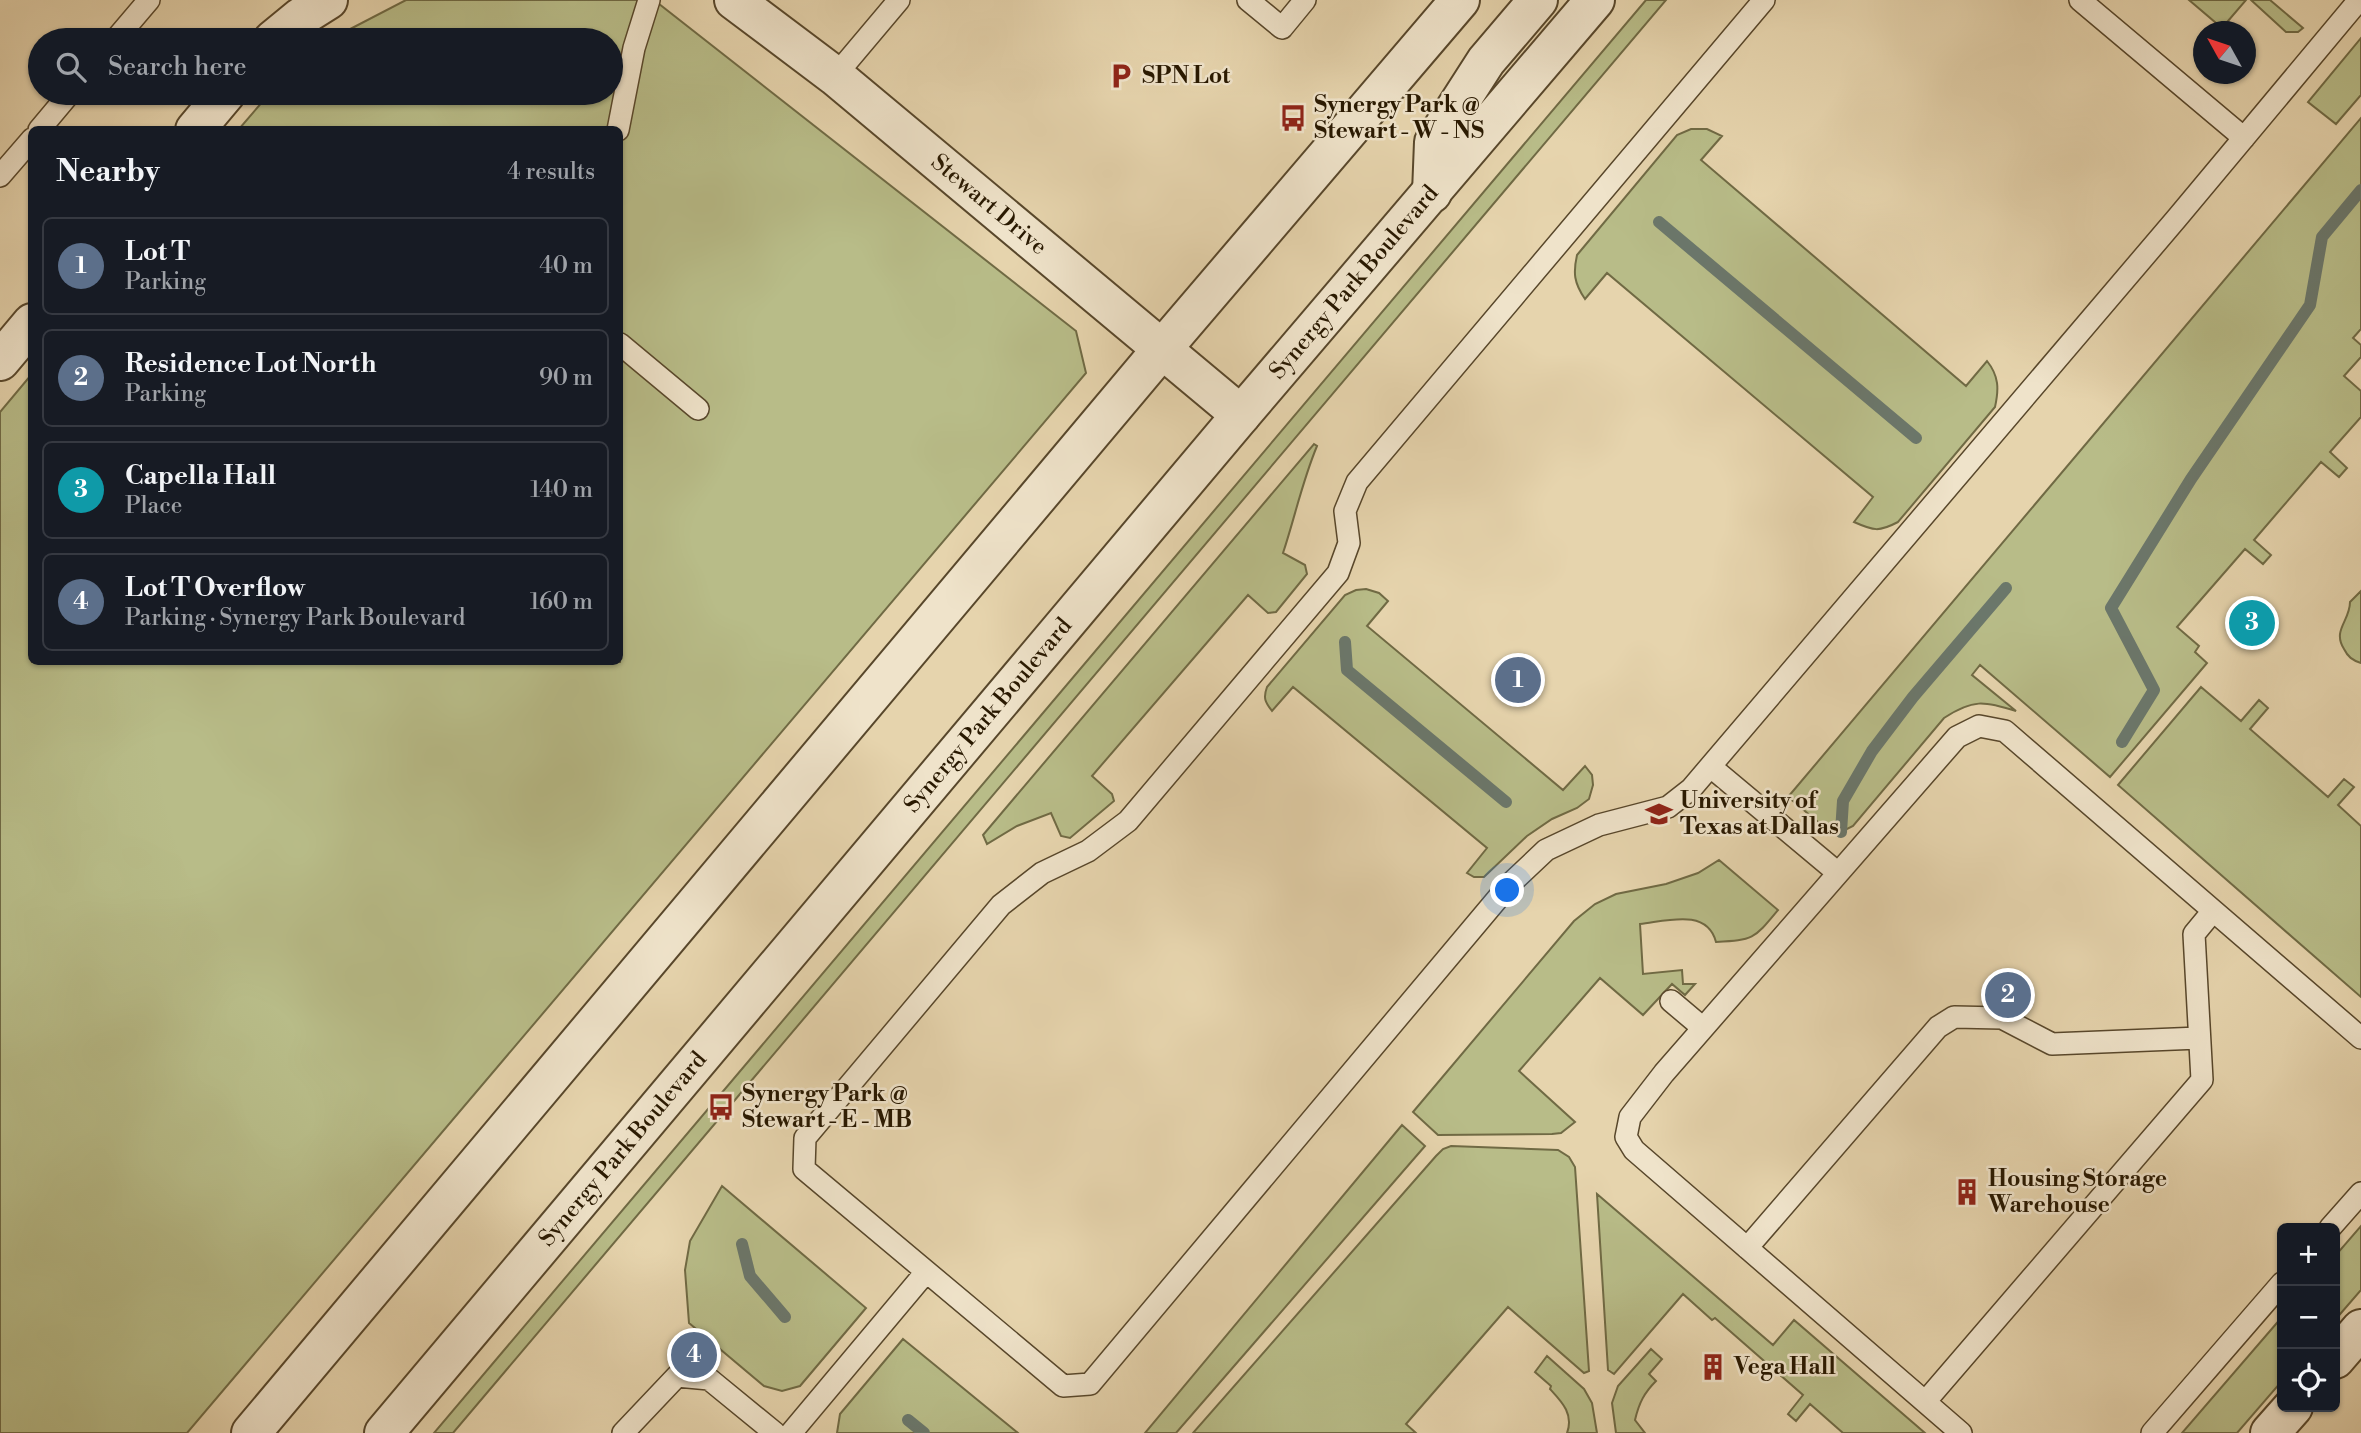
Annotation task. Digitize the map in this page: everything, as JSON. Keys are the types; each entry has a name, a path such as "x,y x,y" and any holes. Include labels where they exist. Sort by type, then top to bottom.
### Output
{"street":[{"path":"288,28 328,0"},
{"name":"Stewart Drive","path":"734,0 835,76 1241,415"},
{"path":"251,1433 1162,349 1460,0"},
{"path":"1432,193 1434,142 1486,61 1538,0"},
{"name":"Synergy Park Boulevard","path":"384,1433 1241,415 1595,0"},
{"path":"198,126 216,105"},
{"path":"0,360 28,328"},
{"path":"2340,1353 2361,1329"},
{"path":"2270,1433 2289,1412"}],"lane":[{"path":"125,28 149,0"},
{"path":"623,104 634,48 649,0"},
{"path":"835,76 899,0"},
{"path":"1248,0 1282,28 1306,0"},
{"path":"1764,0 1357,482 1345,511 1349,543 1338,573 1169,775 1128,821 1088,851 1042,873 1001,905 805,1139 804,1169 1063,1386 1090,1384 1509,885 1546,850 1599,825 1668,807 1691,789 2359,0"},
{"path":"2080,0 2244,138"},
{"path":"42,126 60,105"},
{"path":"619,126 623,105"},
{"path":"0,176 28,144"},
{"path":"623,346 698,409"},
{"path":"1961,1433 1634,1150 1626,1137 1630,1117 1703,1028 1957,737 1979,726 2005,731 2361,1038"},
{"path":"1711,767 1838,873"},
{"path":"1925,1402 2202,1080 2194,934 2213,911"},
{"path":"1671,1001 1703,1028"},
{"path":"1747,1248 1938,1027 1954,1017 2002,1018 2052,1044 2199,1038"},
{"path":"2334,1223 2361,1193"},
{"path":"791,1433 926,1272"},
{"path":"2152,1433 2279,1286"},
{"path":"623,1433 677,1376 709,1379 775,1433"}],"green space":[{"path":"406,0 654,0 1076,331 1086,373 187,1433 0,1433 0,412 28,379 28,665 623,665 623,126 242,126 260,105 623,105 623,28 352,28"},
{"path":"1646,0 1666,0 453,1433 434,1433"},
{"path":"2189,0 2246,0 2228,21 2214,21"},
{"path":"2251,0 2270,0 2303,28 2298,32 2286,32"},
{"path":"2361,38 2361,95 2336,124 2308,102"},
{"path":"2361,118 2361,329 2353,338 2361,345 2361,357 2344,376 2361,391 2361,417 2330,452 2347,468 2339,477 2321,462 2254,540 2271,555 2263,564 2245,549 2177,627 2199,646 2195,652 2207,663 2110,777 1980,665 1972,675 2016,711 1979,704 1963,707 1944,718 1853,826 1841,832 1830,832 1788,797"},
{"path":"1691,129 1707,129 1722,136 1701,160 1966,386 1987,361 1994,372 1997,388 1995,407 1898,522 1876,529 1854,522 1873,497 1607,273 1585,299 1581,293 1575,278 1577,255 1677,135"},
{"path":"1314,444 1317,446 1283,553 1305,565 1307,574 1276,612 1268,613 1248,595 1092,776 1112,794 1114,801 1070,838 1061,836 1051,813 1017,826 987,844 983,835"},
{"path":"1366,589 1379,593 1388,601 1367,626 1563,790 1585,766 1592,775 1593,785 1589,799 1527,836 1484,877 1474,877 1467,873 1487,848 1293,687 1272,711 1266,702 1267,687 1345,595"},
{"path":"2361,591 2361,663 2347,654 2340,636 2350,602"},
{"path":"2201,687 2241,721 2259,700 2268,708 2250,729 2328,797 2344,779 2354,787 2338,805 2361,826 2361,997 2118,785"},
{"path":"1719,860 1778,910 1764,927 1752,936 1729,941 1716,942 1704,924 1685,919 1640,924 1643,974 1682,970 1683,984 1695,984 1685,995 1672,984 1643,1015 1600,978 1519,1071 1575,1122 1561,1133 1552,1134 1438,1135 1413,1112 1574,921 1595,904 1616,894 1666,884 1698,873"},
{"path":"1402,1125 1425,1146 1176,1433 1145,1433"},
{"path":"1451,1146 1558,1150 1569,1157 1575,1167 1589,1371 1584,1373 1508,1307 1406,1424 1416,1433 1193,1433 1436,1156"},
{"path":"722,1186 866,1308 800,1386 782,1391 764,1386 689,1323 685,1270 690,1241"},
{"path":"1597,1194 1773,1345 1794,1320 1925,1433 1843,1433 1810,1404 1796,1421 1788,1414 1803,1395 1715,1318 1712,1320 1683,1294 1614,1374 1608,1370"},
{"path":"2361,1226 2361,1290 2340,1314 2340,1286 2340,1250"},
{"path":"2277,1323 2277,1387 2237,1433 2182,1433"},
{"path":"903,1339 1018,1433 837,1433 840,1414"},
{"path":"1651,1349 1662,1359 1649,1374 1656,1381 1642,1399 1635,1420 1645,1433 1616,1433 1612,1403 1618,1386"},
{"path":"1547,1356 1584,1389 1592,1403 1597,1433 1567,1433 1569,1420 1566,1409 1550,1389 1551,1386 1535,1372"}],"waterway":[{"path":"2122,742 2154,690 2111,608 2191,479 2310,305 2322,237 2361,190"},
{"path":"1659,222 1916,438"},
{"path":"1841,832 1843,801 1872,751 1913,697 2006,588"},
{"path":"1345,642 1347,670 1506,802"},
{"path":"742,1244 750,1276 785,1317"},
{"path":"908,1420 924,1433"}],"place":[{"name":"SPN Lot","path":"1121,76"},
{"name":"Synergy Park @ Stewart - W - NS","path":"1293,118"},
{"name":"Capella Hall","path":"2252,623"},
{"name":"Lot T","path":"1518,680"},
{"name":"University of Texas at Dallas","path":"1659,814"},
{"name":"Residence Lot North","path":"2008,995"},
{"name":"Synergy Park @ Stewart - E - MB","path":"721,1107"},
{"name":"Housing Storage Warehouse","path":"1967,1192"},
{"name":"Lot T Overflow","path":"694,1355"},
{"name":"Vega Hall","path":"1713,1367"}]}
